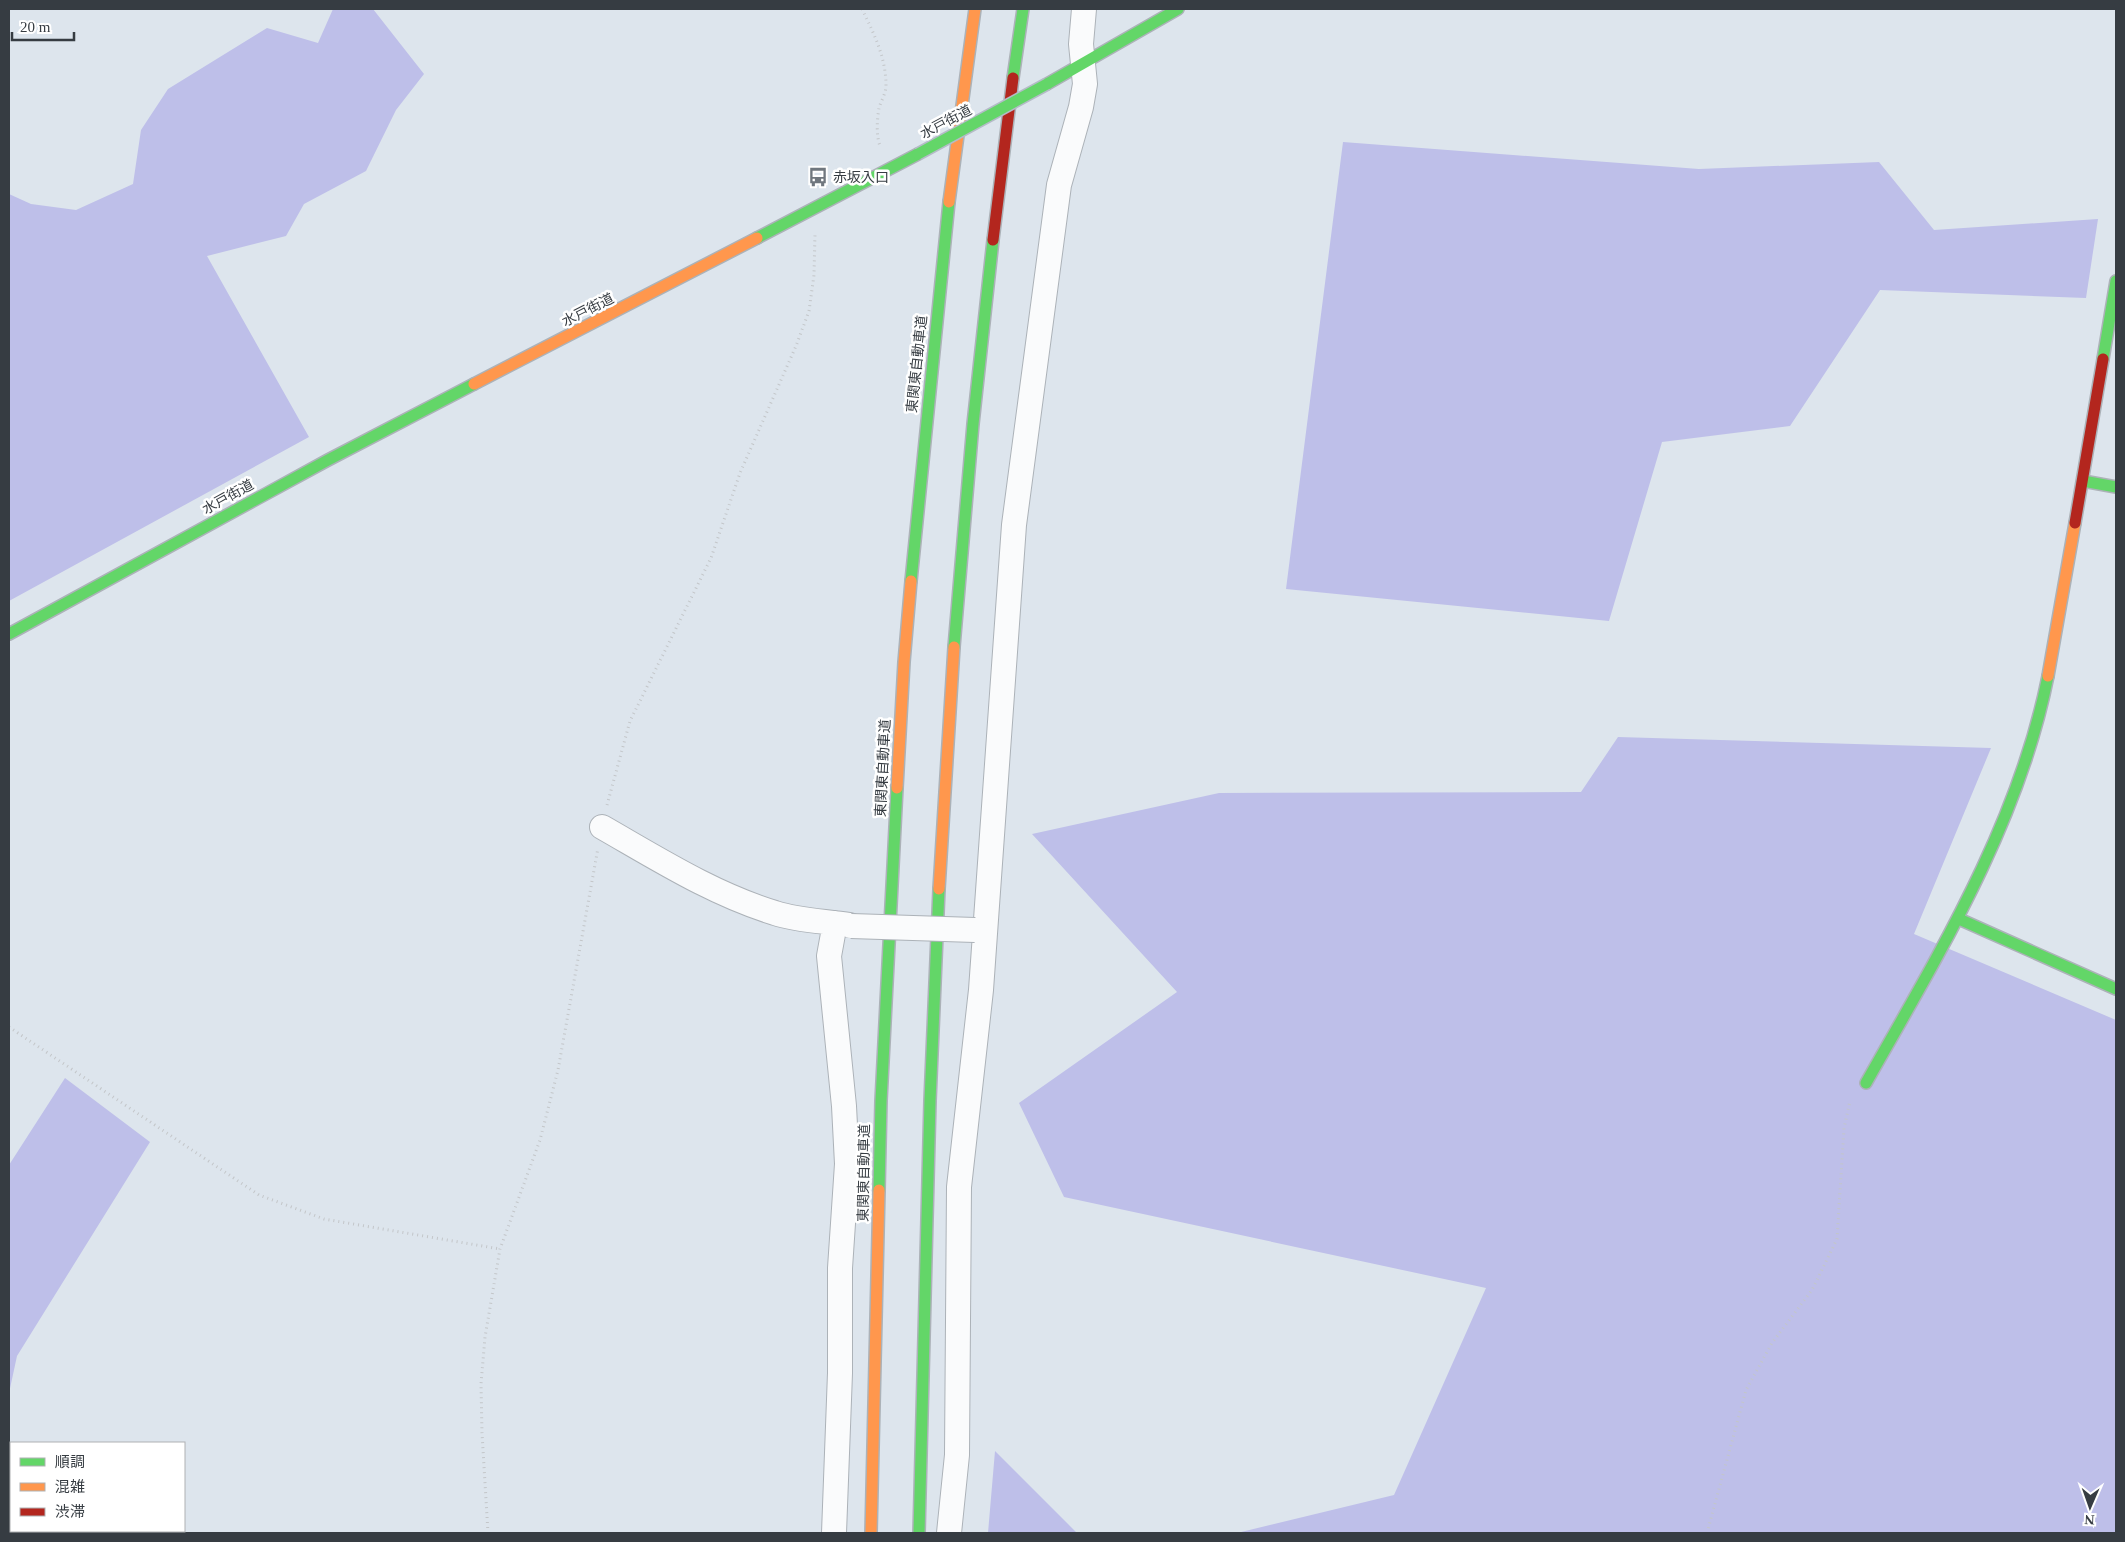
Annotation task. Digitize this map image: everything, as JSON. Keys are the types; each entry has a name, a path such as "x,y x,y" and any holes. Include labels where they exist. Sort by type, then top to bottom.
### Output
{"main road":[{"name":"東関東自動車道","path":"871,1533 881,1101 904,662 924,437 951,186 975,9"},
{"path":"919,1533 930,1105 941,842 952,668 971,430 1004,142 1023,9"},
{"name":"水戸街道","path":"9,634 328,460 888,171 1084,64 1178,9"},
{"path":"1866,1083 1959,919 2025,768 2043,702 2056,636 2116,281"},
{"path":"2083,481 2116,487"},
{"path":"1959,919 2116,989"}],"street":[{"path":"949,1533 957,1455 959,1187 1014,524 1059,185 1081,107 1085,84 1081,44 1084,9"},
{"path":"602,827 696,882 746,903 795,918 843,924 980,930"},
{"path":"834,1533 840,1373 840,1268 847,1164 844,1106 829,956 843,924"}],"path":[{"path":"862,9 878,43 884,65 886,88 879,109 877,137 888,171"},
{"path":"9,1027 259,1195 324,1219 500,1249"},
{"path":"1707,1533 1746,1390 1772,1344 1812,1290 1837,1239 1844,1128 1850,1101 1866,1083"}],"shaded area":[{"path":"333,9 373,9 424,74 396,110 366,171 304,204 286,236 207,256 309,437 9,601 9,194 31,204 76,210 133,184 141,130 168,89 267,28 318,43"},
{"path":"1343,142 1699,169 1879,162 1934,230 2098,219 2086,298 1880,290 1790,426 1662,442 1609,621 1286,589"},
{"path":"1618,737 1991,748 1914,934 2116,1020 2116,1533 1237,1533 1394,1495 1486,1288 1064,1197 1019,1103 1177,992 1032,834 1219,793 1581,792"},
{"path":"65,1078 150,1142 17,1356 9,1393 9,1165"},
{"path":"995,1451 1077,1533 988,1533"}],"traffic: fast":[{"path":"1013,78 1023,9"},
{"path":"1047,84 1178,9"},
{"path":"918,154 1047,84"},
{"path":"757,238 918,154"},
{"path":"911,581 949,202"},
{"path":"954,647 973,424 993,240"},
{"path":"2103,359 2116,281"},
{"path":"9,634 328,460 474,384"},
{"path":"2083,481 2116,487"},
{"path":"1866,1083 1948,936 1974,886 1997,835 2018,783 2035,730 2048,676"},
{"path":"879,1190 881,1101 897,788"},
{"path":"919,1533 930,1101 939,889"},
{"path":"1959,919 2116,989"}],"traffic: slow":[{"path":"949,202 975,9"},
{"path":"474,384 757,238"},
{"path":"2048,676 2075,523"},
{"path":"897,788 904,662 911,581"},
{"path":"939,889 954,647"},
{"path":"871,1533 879,1190"}],"traffic: jam":[{"path":"993,240 1013,78"},
{"path":"2075,523 2103,359"}],"place":[{"name":"赤坂入口","path":"818,177"}]}
